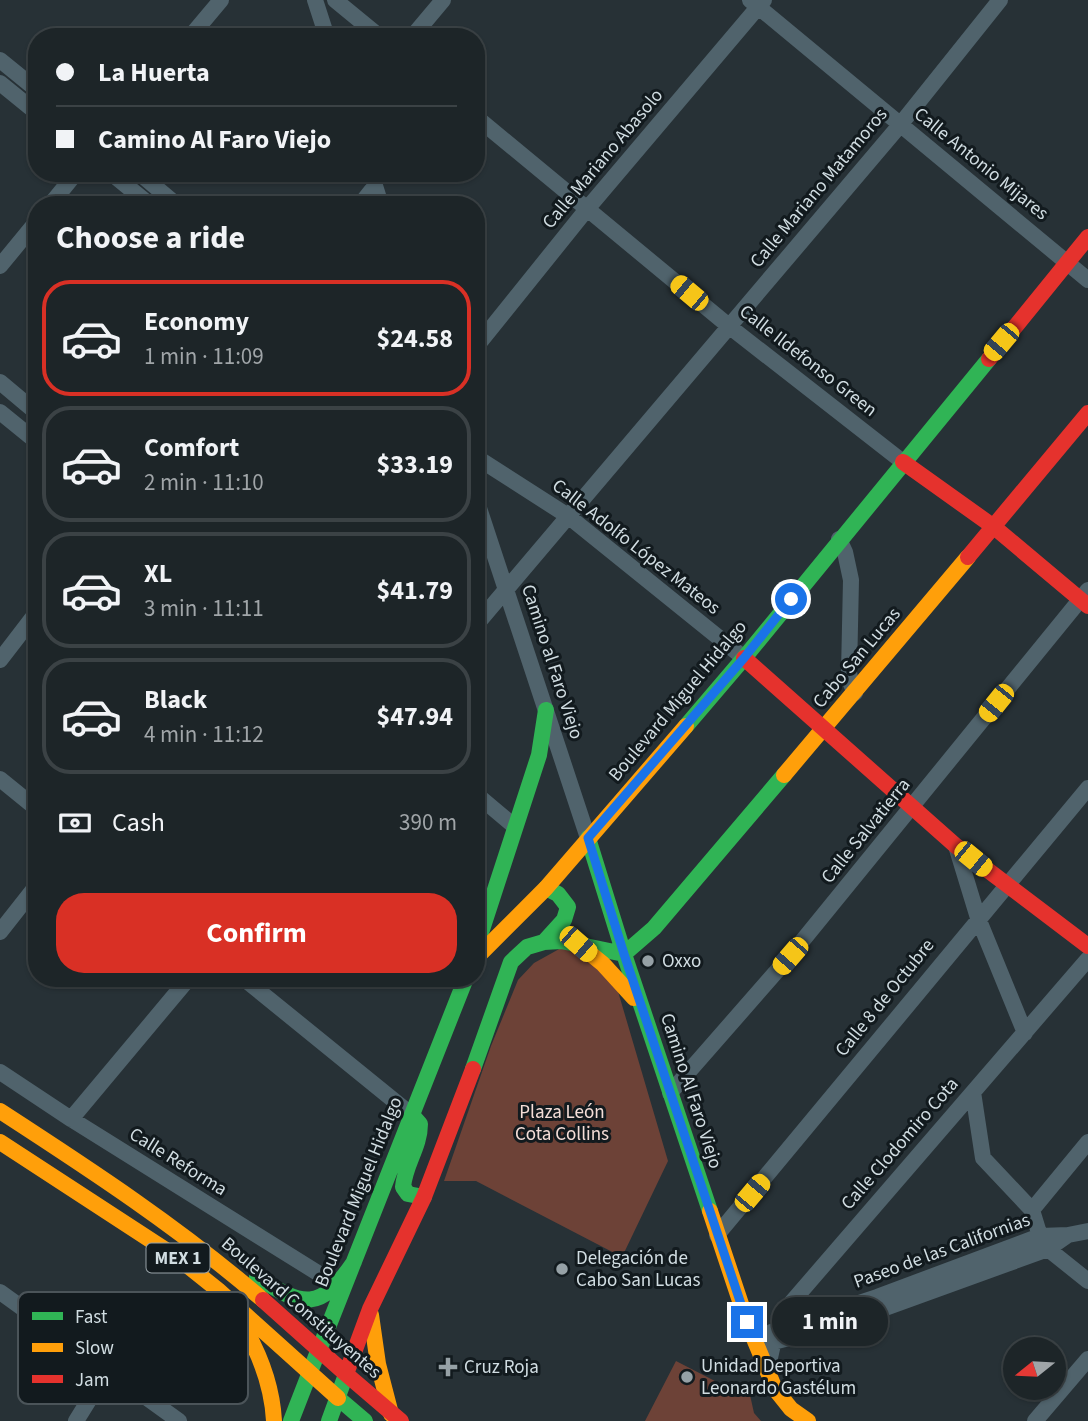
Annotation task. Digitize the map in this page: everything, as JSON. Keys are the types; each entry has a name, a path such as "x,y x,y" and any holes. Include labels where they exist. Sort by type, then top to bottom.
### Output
{"main road":[{"name":"Boulevard Miguel Hidalgo","path":"485,949 546,888 744,658 1088,237"},
{"name":"Cabo San Lucas","path":"624,954 654,928 855,693 1088,413"},
{"name":"Calle Ildefonso Green","path":"903,462 994,527 1085,598"},
{"name":"Calle Adolfo López Mateos","path":"744,658 956,846 1088,946"},
{"path":"485,919 539,755 546,710"},
{"name":"Camino Al Faro Viejo","path":"588,838 717,1235 754,1338 775,1390 791,1409 808,1421"},
{"path":"544,942 566,920 569,911 567,901 561,894 546,888"},
{"path":"329,1421 370,1309 424,1197 511,962 527,947 544,942 561,941 624,954"},
{"path":"578,944 611,973 641,1005"},
{"name":"Boulevard Miguel Hidalgo","path":"291,1421 462,987"},
{"name":"Boulevard Constituyentes","path":"0,1111 156,1215 245,1284 396,1418"},
{"path":"412,1116 420,1124 422,1137 402,1179 402,1187 408,1194 424,1197"},
{"name":"MEX 1","path":"0,1142 178,1258 220,1292"},
{"path":"156,1215 295,1299 312,1299 337,1285 354,1262"},
{"path":"370,1309 378,1364 396,1418"},
{"name":"MEX 1","path":"248,1317 338,1398"},
{"path":"248,1335 265,1371 272,1398 274,1421"},
{"path":"338,1398 365,1421"}],"street":[{"path":"198,28 221,0"},
{"path":"315,0 324,28"},
{"path":"335,0 369,28"},
{"path":"420,28 443,0"},
{"name":"Calle Mariano Matamoros","path":"485,614 900,125 1000,0"},
{"name":"Calle Antonio Mijares","path":"758,2 900,125 1088,280"},
{"name":"Calle Mariano Abasolo","path":"485,337 758,2"},
{"path":"0,60 28,83"},
{"path":"0,83 28,106"},
{"name":"Calle Ildefonso Green","path":"485,124 730,327 903,462"},
{"path":"57,196 69,182"},
{"path":"122,182 139,196"},
{"path":"150,182 166,196"},
{"path":"0,266 28,232"},
{"path":"0,382 28,405"},
{"path":"0,412 28,435"},
{"name":"Calle Adolfo López Mateos","path":"485,463 568,516 744,658"},
{"name":"Camino al Faro Viejo","path":"485,526 588,838"},
{"path":"839,539 850,572 849,672 855,693"},
{"name":"Calle Salvatierra","path":"670,1093 790,956 1085,598"},
{"path":"0,660 28,624"},
{"path":"0,779 28,802"},
{"name":"Calle 8 de Octubre","path":"717,1235 1088,788"},
{"path":"485,802 514,826"},
{"path":"956,846 978,918 1025,1033"},
{"path":"0,932 28,896"},
{"name":"Calle Clodomiro Cota","path":"767,1371 775,1337 791,1303 1088,958"},
{"path":"71,1119 181,987"},
{"path":"254,987 412,1116"},
{"name":"Calle Reforma","path":"0,1072 337,1285"},
{"path":"973,1092 983,1158 1032,1210 1044,1242 1088,1281"},
{"path":"1032,1210 1088,1142"},
{"name":"Paseo de las Californias","path":"754,1338 775,1337 877,1297 1044,1242 1088,1231"},
{"path":"0,1292 18,1305"},
{"path":"1039,1420 1088,1359"},
{"path":"76,1421 87,1404"},
{"path":"155,1404 179,1421"}],"green space":[{"name":"Plaza León Cota Collins","path":"561,948 587,954 617,988 668,1161 622,1257 476,1181 444,1181 491,1046 518,980 534,963"},
{"name":"Unidad Deportiva Leonardo Gastélum","path":"676,1361 744,1396 750,1395 754,1413 761,1421 645,1421"}],"traffic: fast":[{"path":"686,726 989,359"},
{"path":"485,920 539,755 546,710"},
{"path":"473,1069 511,962 527,947 544,942 561,941 624,954 654,928 784,775"},
{"path":"588,838 710,1211"},
{"path":"544,942 564,920 568,907 558,894 546,888"},
{"path":"319,1350 462,987"},
{"path":"413,1116 420,1124 419,1132 403,1187 408,1194 424,1197"},
{"path":"257,1277 299,1299 310,1299 320,1297 331,1290 354,1262"},
{"path":"291,1421 317,1354"},
{"path":"329,1421 344,1380"},
{"path":"338,1398 365,1421"}],"traffic: slow":[{"path":"784,775 968,557"},
{"path":"485,949 546,888 686,726"},
{"path":"581,946 603,964 634,998"},
{"path":"0,1111 168,1225 263,1300"},
{"path":"0,1142 178,1258 220,1292"},
{"path":"710,1211 747,1322 775,1389 791,1409 808,1421"},
{"path":"371,1315 378,1364 391,1414"},
{"path":"248,1317 338,1398"},
{"path":"248,1334 263,1368 274,1421"}],"traffic: jam":[{"path":"989,359 1088,237"},
{"path":"968,557 1088,413"},
{"path":"903,462 994,527 1088,606"},
{"path":"744,658 956,846 1088,946"},
{"path":"401,1421 346,1374 370,1309 424,1197 473,1069"},
{"path":"263,1300 346,1374"}],"place":[{"name":"Oxxo","path":"648,961"},
{"name":"Delegación de Cabo San Lucas","path":"562,1269"},
{"name":"Cruz Roja","path":"448,1367"},
{"name":"Unidad Deportiva Leonardo Gastélum","path":"687,1377"}],"route":[{"path":"747,1322 690,1157 588,838 744,658 791,599"}]}
